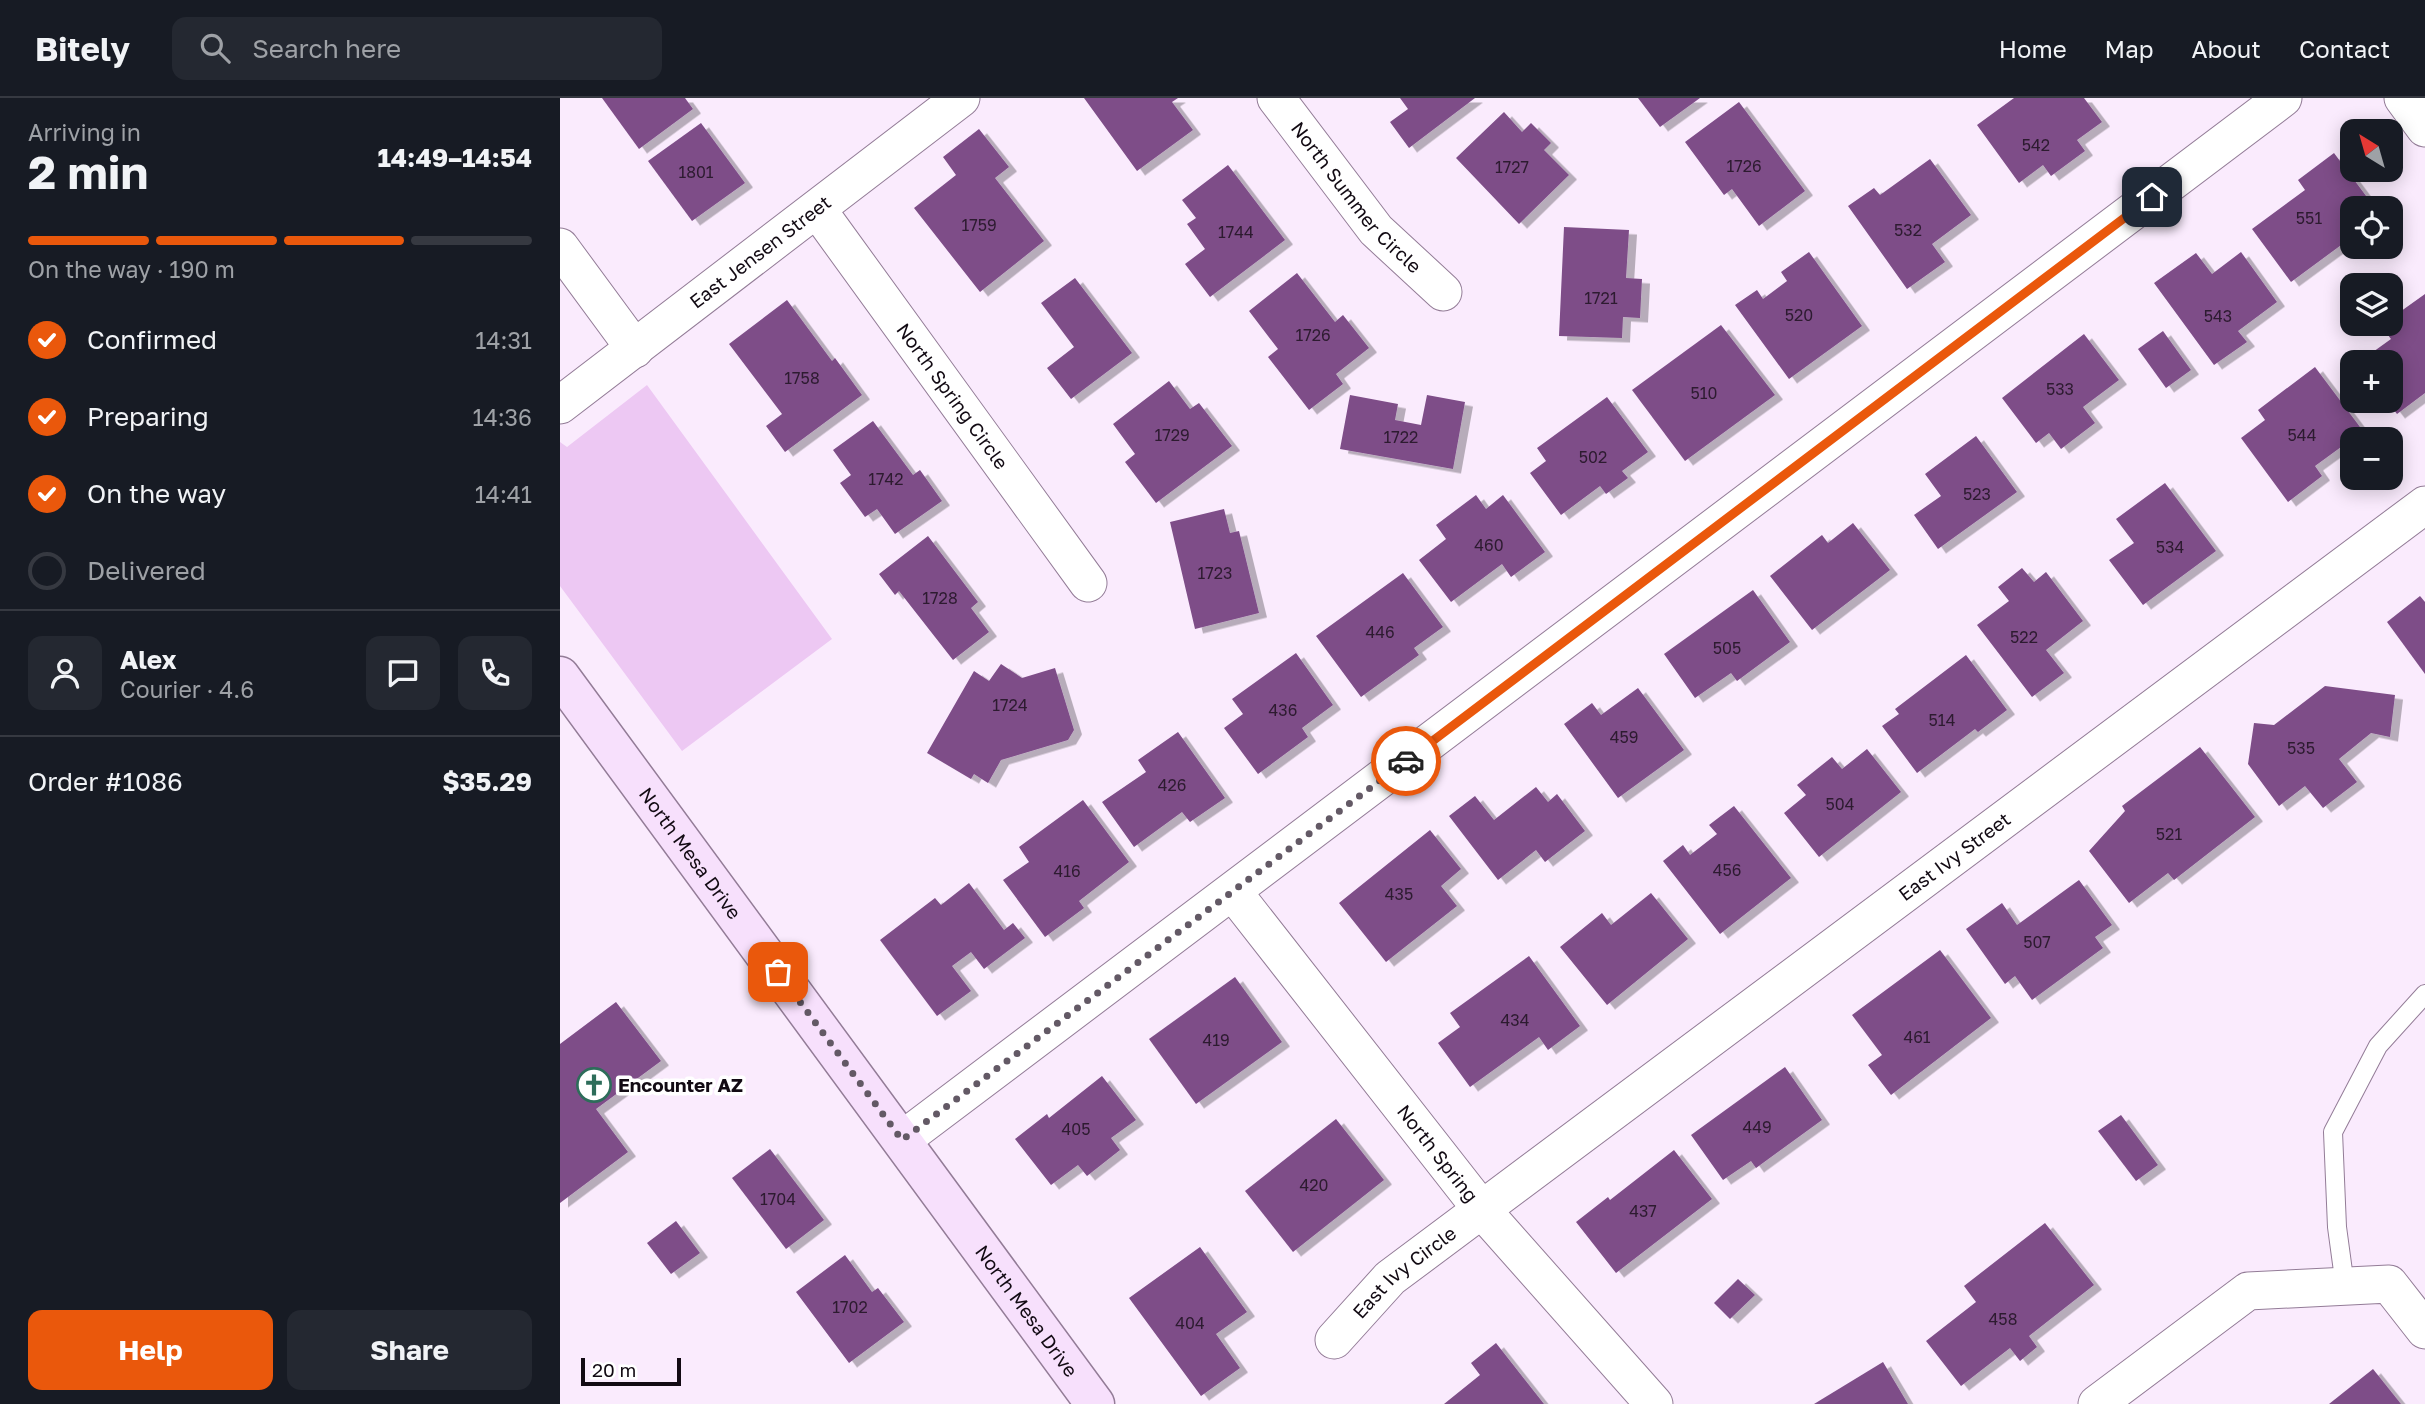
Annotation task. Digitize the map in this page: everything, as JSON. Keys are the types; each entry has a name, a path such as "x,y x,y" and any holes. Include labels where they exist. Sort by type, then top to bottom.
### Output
{"main road":[{"name":"North Mesa Drive","path":"566,696 902,1140 1095,1404"}],"street":[{"name":"East Jensen Street","path":"560,405 961,98"},
{"name":"North Summer Circle","path":"1276,98 1376,230 1443,292"},
{"path":"902,1140 2283,98"},
{"path":"2403,98 2425,128"},
{"name":"North Spring Circle","path":"817,209 1088,583"},
{"path":"560,247 635,349"},
{"name":"East Ivy Street","path":"1482,1210 2425,505"},
{"name":"North Spring","path":"1233,892 1482,1210 1654,1404"},
{"name":"East Ivy Circle","path":"1334,1340 1390,1278 1482,1210"},
{"path":"2097,1404 2248,1291 2389,1284 2425,1330"}],"lane":[{"path":"2345,1286 2337,1227 2333,1132 2378,1046 2425,994"}],"shaded area":[{"path":"647,385 832,639 682,751 560,586 560,442 567,447"}],"building":[{"path":"602,98 685,98 693,109 639,149"},
{"path":"1084,98 1178,98 1172,102 1193,130 1137,171"},
{"path":"1400,98 1475,98 1409,148 1390,122 1408,109"},
{"path":"1638,98 1700,98 1660,127"},
{"path":"2014,98 2084,98 2102,122 2077,140 2085,151 2051,176 2043,165 2019,183 1977,125"},
{"path":"1739,102 1805,191 1759,226 1732,189 1724,195 1685,142"},
{"path":"1504,112 1522,132 1531,123 1551,143 1544,150 1569,175 1519,224 1456,158"},
{"path":"701,123 745,183 692,221 648,161"},
{"path":"979,129 1009,167 995,178 1044,241 980,292 914,208 956,175 943,157"},
{"path":"2334,153 2340,161 2340,182 2356,182 2366,196 2340,196 2340,246 2291,282 2252,229 2305,190 2298,180"},
{"path":"1930,159 1971,215 1932,244 1945,262 1907,289 1848,206 1874,188 1880,195"},
{"path":"1228,165 1285,240 1210,297 1185,264 1205,249 1187,224 1196,218 1182,200"},
{"path":"1564,227 1629,230 1626,278 1642,279 1640,318 1623,317 1622,338 1559,336"},
{"path":"1809,252 1862,326 1789,379 1735,305 1757,290 1763,299 1787,281 1781,272"},
{"path":"2241,252 2277,302 2238,331 2247,342 2214,365 2154,283 2196,253 2212,274"},
{"path":"1297,273 1335,322 1343,315 1369,348 1336,374 1343,384 1309,410 1268,357 1278,349 1249,311"},
{"path":"1075,278 1132,353 1071,399 1047,368 1074,347 1041,303"},
{"path":"2425,294 2425,393 2403,410 2403,350 2376,350 2391,339 2389,336 2403,336 2403,310"},
{"path":"787,300 832,361 835,358 862,395 785,452 766,426 782,414 729,344"},
{"path":"1721,325 1775,395 1685,461 1632,390"},
{"path":"2163,331 2191,370 2166,388 2138,349"},
{"path":"2084,334 2119,380 2083,407 2095,423 2061,449 2049,433 2036,443 2002,398"},
{"path":"2315,367 2340,400 2340,413 2350,413 2360,427 2340,427 2340,448 2315,466 2322,476 2288,502 2241,438 2265,420 2258,410"},
{"path":"1169,381 1190,409 1199,403 1232,446 1156,503 1125,462 1135,454 1113,424"},
{"path":"1350,395 1398,404 1395,420 1421,425 1427,395 1465,402 1453,469 1340,449"},
{"path":"1607,397 1648,452 1622,471 1628,478 1606,494 1600,486 1561,515 1530,473 1546,461 1537,448"},
{"path":"873,421 913,475 920,470 942,501 895,534 877,509 865,517 840,483 851,475 833,450"},
{"path":"1976,436 2017,492 1938,549 1914,515 1941,496 1925,474"},
{"path":"2165,483 2216,551 2143,605 2109,560 2134,543 2116,519"},
{"path":"1476,495 1486,509 1503,495 1545,552 1511,577 1502,564 1451,602 1419,560 1446,539 1436,525"},
{"path":"1224,509 1230,533 1239,531 1259,613 1195,629 1170,522"},
{"path":"1853,523 1890,570 1812,630 1770,576 1822,535 1828,543"},
{"path":"928,536 978,602 971,608 989,632 953,660 899,591 895,595 879,574"},
{"path":"2022,568 2034,582 2046,572 2083,621 2046,650 2064,673 2032,697 1977,625 2009,601 1998,587"},
{"path":"1403,573 1443,627 1414,648 1419,655 1361,697 1316,636"},
{"path":"1753,590 1790,642 1737,681 1731,673 1695,698 1664,654"},
{"path":"2420,596 2425,602 2425,674 2387,622"},
{"path":"1296,653 1333,705 1302,728 1308,737 1258,774 1224,728 1243,714 1232,699"},
{"path":"1966,655 2007,710 1978,732 1975,729 1917,773 1882,726 1899,714 1895,709"},
{"path":"1001,664 1022,678 1055,668 1074,730 1068,740 1001,760 988,783 974,774 971,779 927,753 974,671 989,681"},
{"path":"2325,686 2395,695 2390,737 2371,733 2339,759 2357,782 2323,808 2305,786 2279,806 2248,764 2254,723 2274,725"},
{"path":"1638,688 1684,750 1618,798 1564,724 1592,703 1601,715"},
{"path":"1178,732 1225,798 1190,822 1182,812 1134,847 1102,802 1146,772 1138,760"},
{"path":"2200,747 2255,817 2174,880 2168,873 2129,903 2089,851 2125,811 2122,806"},
{"path":"1867,749 1901,792 1819,857 1784,813 1806,795 1797,785 1832,757 1842,769"},
{"path":"1536,787 1548,802 1557,794 1585,831 1545,862 1536,850 1498,880 1449,816 1475,796 1494,820"},
{"path":"1083,800 1129,862 1079,901 1084,908 1045,937 1003,880 1029,862 1019,847"},
{"path":"1734,806 1791,878 1720,934 1663,861 1683,845 1690,855 1717,834 1709,825"},
{"path":"1430,830 1461,869 1441,886 1457,906 1386,962 1339,903"},
{"path":"2079,880 2112,925 2095,937 2103,948 2032,1000 2015,976 2005,984 1966,929 2002,903 2017,925"},
{"path":"969,883 1004,930 1013,923 1025,938 984,969 971,952 952,966 971,991 937,1016 880,940 935,898 941,905"},
{"path":"1651,893 1688,939 1607,1005 1560,947 1602,913 1611,925"},
{"path":"1940,950 1991,1018 1891,1095 1868,1065 1882,1055 1852,1015"},
{"path":"1529,956 1580,1026 1548,1050 1539,1037 1470,1087 1438,1043 1460,1027 1450,1013"},
{"path":"1235,977 1282,1042 1196,1104 1149,1039"},
{"name":"Encounter AZ","path":"616,1002 661,1061 596,1109 628,1152 560,1203 560,1044"},
{"path":"1785,1067 1822,1120 1756,1168 1751,1161 1723,1180 1691,1135"},
{"path":"1102,1076 1136,1120 1111,1138 1120,1150 1087,1176 1078,1165 1051,1185 1015,1139 1047,1114 1049,1118"},
{"path":"2121,1115 2158,1165 2136,1181 2098,1131"},
{"path":"1336,1119 1384,1180 1293,1252 1245,1191"},
{"path":"770,1149 824,1220 786,1249 732,1178"},
{"path":"1674,1150 1712,1199 1616,1273 1576,1222 1608,1197 1610,1200"},
{"path":"676,1221 700,1253 671,1274 647,1243"},
{"path":"2045,1223 2094,1285 2029,1336 2037,1347 2020,1361 2010,1348 1961,1386 1926,1341 1976,1302 1964,1286"},
{"path":"1200,1247 1247,1312 1216,1334 1240,1368 1201,1396 1129,1298"},
{"path":"845,1255 872,1292 878,1288 904,1322 849,1363 796,1292"},
{"path":"1738,1279 1755,1295 1730,1319 1714,1303"},
{"path":"1496,1343 1544,1404 1444,1404 1480,1375 1471,1363"},
{"path":"1883,1362 1908,1404 1814,1404"},
{"path":"2373,1369 2401,1404 2329,1404"}],"way so far":[{"path":"778,972 902,1140 1406,761"}],"place":[{"name":"Encounter AZ","path":"594,1085"}],"route":[{"path":"1406,761 2152,197"}]}
